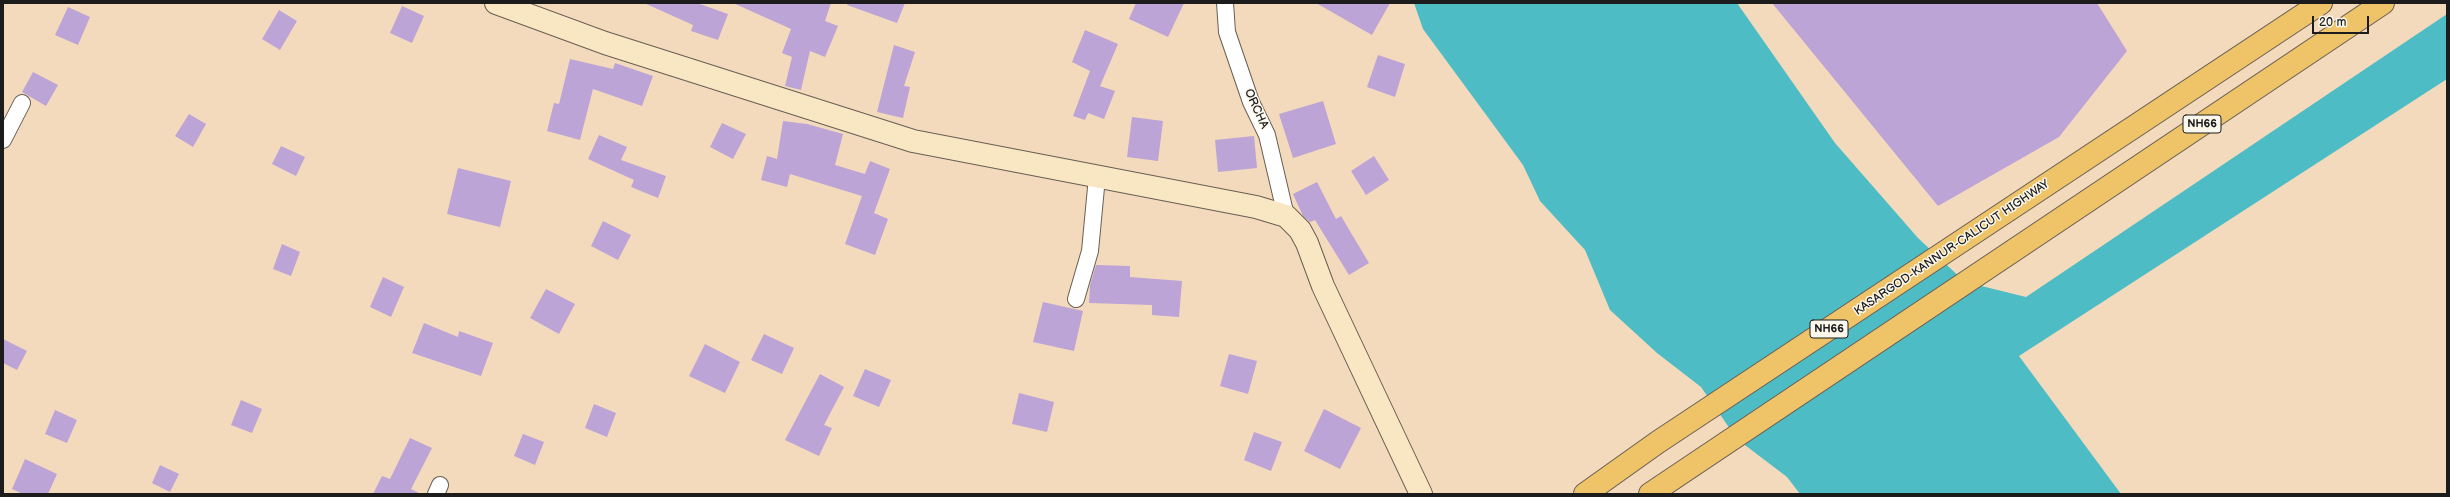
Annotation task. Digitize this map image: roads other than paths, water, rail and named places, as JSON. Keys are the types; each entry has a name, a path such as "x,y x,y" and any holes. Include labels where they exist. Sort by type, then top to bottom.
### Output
{"highway":[{"name":"KASARGOD-KANNUR-CALICUT HIGHWAY","path":"1585,494 1658,442 2321,3"},
{"name":"NH66","path":"1650,494 2020,244 2383,3"}],"main road":[{"path":"496,3 605,43 913,141 1256,207 1286,216 1300,230 1323,286 1421,494"}],"street":[{"name":"ORCHA","path":"1225,3 1227,32 1251,102 1267,135 1286,216"},
{"path":"3,140 22,103"},
{"path":"1076,299 1090,251 1097,177"}],"water":[{"path":"1414,3 1737,3 1835,143 1918,238 1965,282 2026,297 2447,14 2447,79 2019,356 2121,494 1800,494 1787,477 1737,439 1701,387 1657,353 1610,310 1585,250 1540,201 1523,165 1423,29"}]}
